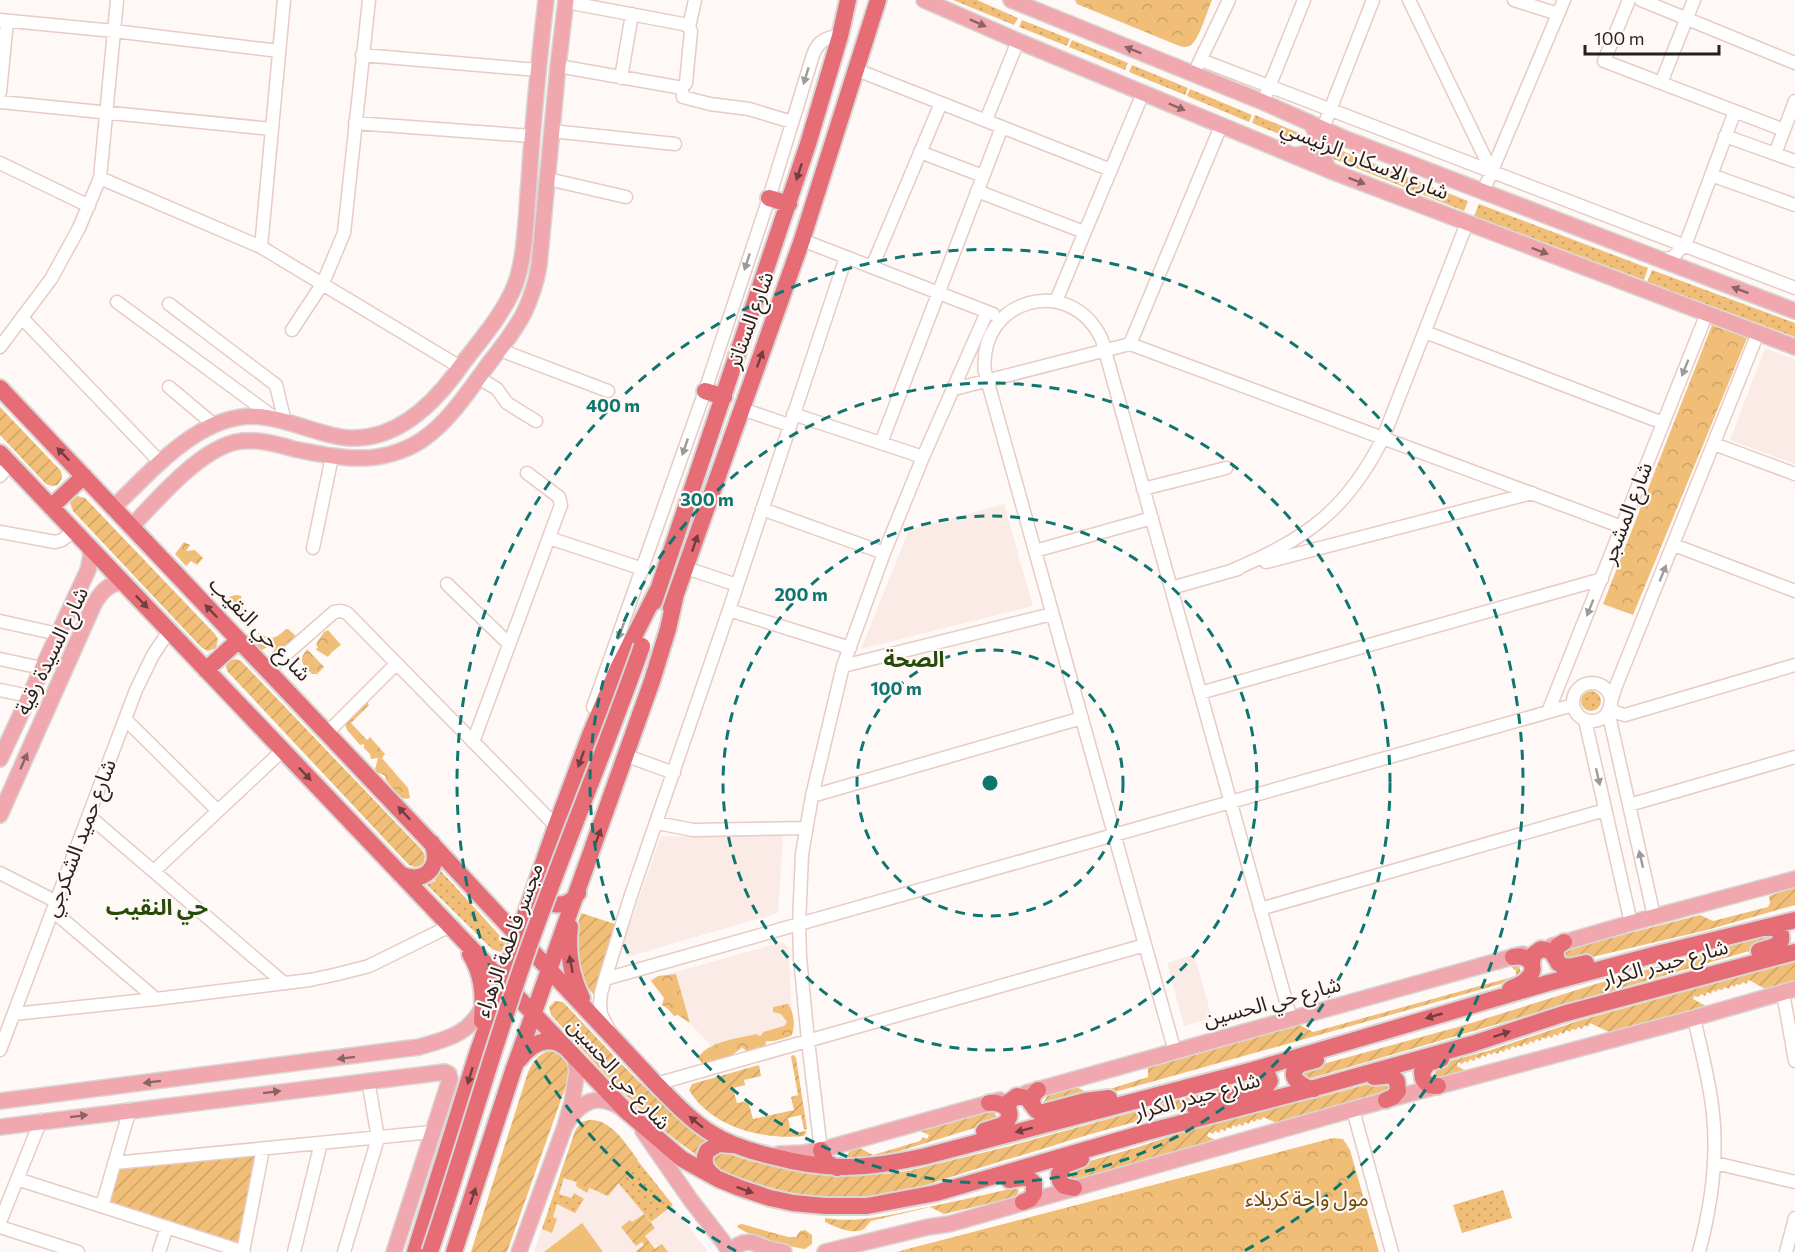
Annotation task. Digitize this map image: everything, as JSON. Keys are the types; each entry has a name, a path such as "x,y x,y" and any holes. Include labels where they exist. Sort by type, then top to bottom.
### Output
{"highway":[{"name":"شارع السناتر","path":"647,648 657,591 789,204 840,36 848,0"},
{"name":"شارع السناتر","path":"647,648 675,598 686,568 802,240 878,0"},
{"path":"873,16 880,4 888,0"},
{"path":"818,112 819,121 826,126 834,125 840,120"},
{"path":"808,144 814,139 822,138 828,143 829,153"},
{"path":"769,198 789,204"},
{"name":"شارع حي النقيب","path":"0,388 487,902"},
{"path":"705,391 724,397"},
{"path":"3,464 51,507 455,932 473,958 483,988 477,1054"},
{"path":"51,507 84,477"},
{"path":"415,1252 477,1054 556,826 590,735 623,657 657,591"},
{"path":"454,1252 513,1071 627,756 661,655 675,598"},
{"path":"206,670 239,640"},
{"name":"مجسر فاطمة الزهراء","path":"430,1252 482,1084 528,949 608,741 647,648"},
{"name":"مجسر فاطمة الزهراء","path":"441,1252 539,947 647,648"},
{"path":"400,874 415,878 429,872 435,858 432,843"},
{"path":"538,878 539,893 551,904 567,903 578,892"},
{"path":"578,892 569,930 570,960 577,987 594,1017"},
{"path":"487,902 500,910 509,911 519,908 531,897"},
{"name":"شارع حي الحسين","path":"487,902 656,1084"},
{"name":"شارع حيدر الكرار","path":"656,1084 709,1132 734,1145 758,1153 805,1164 838,1168 896,1163 1253,1070 1487,1001 1661,953 1795,920"},
{"path":"1666,986 1673,979 1690,971 1778,944 1781,937 1778,930 1771,927 1764,928"},
{"name":"شارع حي الحسين","path":"455,932 627,1112"},
{"path":"1556,959 1557,949 1564,942"},
{"path":"1487,1001 1526,980 1532,971 1533,955 1541,949 1551,951 1561,965 1569,967 1623,953 1642,951 1661,953"},
{"name":"شارع حيدر الكرار","path":"627,1112 682,1159 740,1188 770,1198 825,1206 867,1206 936,1193 1147,1132 1472,1044 1563,1014 1795,952"},
{"path":"1513,957 1524,956 1532,964"},
{"path":"1406,1025 1361,1045 1298,1066 1294,1072 1296,1079 1302,1086 1311,1089 1331,1089 1387,1075 1394,1076 1404,1092 1414,1093 1422,1086 1423,1068 1430,1062 1457,1054 1472,1044"},
{"path":"477,1054 488,1040 496,1038 505,1041 515,1054 513,1071"},
{"path":"513,1071 528,1048 540,1042 552,1041 569,1051"},
{"path":"1147,1132 1156,1122 1165,1118 1265,1088 1270,1081 1267,1073 1253,1070"},
{"path":"1422,1076 1428,1085 1438,1086"},
{"path":"1386,1100 1396,1095 1399,1084"},
{"path":"1033,1106 1033,1096 1038,1090"},
{"path":"950,1150 978,1134 1004,1124 1008,1118 1009,1102 1017,1096 1027,1098 1037,1112 1042,1113 1094,1100 1149,1096"},
{"path":"989,1103 1000,1103 1008,1111"},
{"path":"718,1179 707,1169 705,1155 714,1145 721,1143 734,1145"},
{"path":"936,1193 960,1192 1019,1177 1030,1178 1041,1193 1051,1195 1058,1188 1060,1170 1065,1165 1094,1153 1104,1144"},
{"path":"820,1150 826,1162 838,1168"},
{"path":"1059,1178 1064,1186 1074,1188"},
{"path":"1023,1202 1032,1197 1035,1186"}],"main road":[{"path":"113,508 182,445 213,424 229,418 262,417 355,438 382,434 404,424 434,400 492,325 513,291 522,256 546,0"},
{"name":"شارع الاسكان الرئيسي","path":"924,0 1331,171 1795,347"},
{"name":"شارع الاسكان الرئيسي","path":"1011,0 1263,102 1346,139 1795,310"},
{"path":"131,527 172,484 195,465 220,448 236,442 253,441 274,444 332,457 376,457 414,445 424,439 457,406 523,316 536,280 566,1"},
{"path":"1294,155 1308,152 1315,144 1316,124"},
{"path":"1331,171 1324,162 1324,151 1335,139 1346,139"},
{"name":"شارع السيدة رقية","path":"2,752 88,570 91,556 89,547"},
{"name":"شارع السيدة رقية","path":"0,814 94,604 104,590 113,584 122,582"},
{"name":"شارع حي الحسين","path":"758,1153 794,1154 820,1150 1360,1001 1654,916 1795,879"},
{"path":"825,1252 949,1224 1386,1100 1789,991"},
{"path":"394,1252 449,1083 449,1074 445,1072 7,1125 8,1113 5,1101 394,1052 419,1047 463,1031 476,1020 483,1006"},
{"path":"419,1047 415,1064 421,1074"},
{"path":"519,1252 565,1126 577,1078 577,1066 569,1051"},
{"path":"394,1052 399,1067 395,1077"},
{"path":"565,1126 580,1106 591,1101 604,1100 627,1112"},
{"name":"شارع حي الحسين","path":"627,1112 651,1141 730,1252"},
{"path":"528,1252 535,1210"},
{"path":"866,1252 938,1231 949,1224"},
{"path":"730,1252 743,1242 750,1242 764,1249 784,1252"}],"street":[{"path":"0,347 51,279 89,206 100,178 117,0"},
{"path":"261,247 284,0"},
{"path":"292,330 323,283 344,233 369,0"},
{"path":"558,66 682,87 686,83 691,32 689,27 695,0"},
{"path":"1194,74 1229,0"},
{"path":"1263,102 1304,0"},
{"path":"1408,0 1492,172"},
{"path":"1514,0 1558,14"},
{"path":"1483,192 1564,0"},
{"path":"1629,0 1604,61 1784,130"},
{"path":"1641,0 1795,63"},
{"path":"1661,83 1694,0"},
{"path":"566,1 689,27"},
{"path":"1316,124 1330,109 1373,1"},
{"path":"621,78 632,14"},
{"path":"0,92 4,21 114,31 279,51"},
{"path":"590,735 593,708 705,391 816,47 826,38 840,36"},
{"path":"986,120 1018,41"},
{"path":"363,55 538,70"},
{"path":"1201,60 1795,288"},
{"path":"857,70 1111,170"},
{"path":"682,87 683,96 710,104 749,109 792,122"},
{"path":"1056,301 1143,93"},
{"path":"1775,154 1795,101"},
{"path":"0,102 272,129"},
{"path":"872,267 941,103"},
{"path":"1662,260 1673,257 1685,246 1735,111"},
{"path":"355,123 532,136"},
{"path":"1130,344 1221,126"},
{"path":"881,443 1002,127"},
{"path":"552,130 675,144"},
{"path":"1725,136 1795,161"},
{"path":"920,152 983,176"},
{"path":"0,163 89,206"},
{"path":"1711,175 1795,205"},
{"path":"100,178 261,247 460,367"},
{"path":"548,179 626,197"},
{"path":"977,191 1084,232"},
{"path":"1231,571 1281,548 1320,522 1360,480 1383,438 1467,223"},
{"path":"802,240 1003,318"},
{"path":"613,1037 600,1009 600,998 605,979 846,257"},
{"path":"1174,1052 987,380 986,349 992,332 1003,318 1017,307 1029,303 1056,301 1073,308 1085,316 1099,333 1291,1019"},
{"path":"117,302 281,421"},
{"path":"169,304 276,385 281,421"},
{"path":"820,1150 800,957 799,924 806,828 812,796 843,666 884,553 923,457 987,312"},
{"name":"شارع المشجر","path":"1548,712 1707,314"},
{"path":"22,318 161,463"},
{"path":"1425,332 1663,423"},
{"path":"1567,664 1572,704 1577,714 1585,720 1601,719 1610,708 1616,686 1758,333"},
{"path":"954,389 1130,344 1622,527"},
{"path":"500,350 608,391"},
{"path":"479,378 497,389 507,403 536,421"},
{"path":"170,387 213,424"},
{"path":"742,409 881,443 923,457"},
{"path":"1714,444 1795,474"},
{"path":"313,548 332,457"},
{"path":"1143,489 1226,468"},
{"path":"473,742 560,507 560,500 527,473"},
{"path":"1171,588 1532,494"},
{"path":"762,509 884,553"},
{"path":"1035,551 1152,518"},
{"path":"0,532 56,542 74,531"},
{"path":"549,538 643,569"},
{"path":"1674,545 1795,591"},
{"path":"686,568 737,585"},
{"path":"1200,693 1602,579"},
{"path":"447,584 509,644"},
{"path":"729,610 850,648"},
{"path":"268,670 334,612 347,613 556,826"},
{"path":"843,666 1052,614"},
{"path":"0,621 58,634"},
{"name":"شارع حميد الشكرجي","path":"0,1050 125,719 144,672 169,631"},
{"path":"0,659 42,668"},
{"path":"327,733 396,663"},
{"path":"1610,708 1620,715 1625,715 1795,665"},
{"path":"1572,704 1575,692 1584,684 1596,683 1609,694 1629,805 1654,916"},
{"path":"0,690 29,696"},
{"path":"605,979 1572,704"},
{"path":"812,796 1082,718"},
{"path":"125,719 218,811"},
{"path":"1585,720 1631,923"},
{"path":"154,872 282,750"},
{"path":"627,756 674,773"},
{"path":"1629,805 1795,758"},
{"path":"1260,909 1605,810"},
{"path":"89,816 284,983"},
{"path":"657,823 693,830 806,828"},
{"path":"0,873 55,906 156,999"},
{"path":"14,1014 156,999 338,974 369,966 455,932"},
{"path":"656,1084 1145,945"},
{"path":"1789,991 1795,1061"},
{"path":"1694,1018 1709,1087 1715,1163 1706,1226 1699,1252"},
{"path":"344,1252 378,1138 368,1080"},
{"path":"102,1206 130,1109"},
{"path":"1353,1110 1392,1252"},
{"path":"0,1222 41,1120"},
{"path":"114,1163 432,1132"},
{"path":"294,1252 321,1143"},
{"path":"17,1179 244,1252 262,1149"},
{"path":"1715,1163 1795,1182"},
{"path":"1786,1252 1795,1218"},
{"path":"0,1227 78,1252"},
{"path":"159,1252 167,1227"}],"shaded area":[{"path":"1765,348 1795,359 1795,464 1730,440"},
{"path":"1004,504 1033,606 861,649 909,530"},
{"path":"783,834 778,913 627,957 622,946 661,836"},
{"path":"783,942 788,947 793,1030 789,1037 719,1055 650,979"},
{"path":"1194,954 1212,1018 1184,1026 1167,963"},
{"path":"592,1119 607,1125 619,1136 708,1252 534,1252 575,1131 582,1122"}],"green space":[{"path":"953,0 977,0 1018,18 1014,25"},
{"path":"1075,0 1212,0 1197,37 1191,45 1184,47 1077,4"},
{"path":"1022,20 1070,39 1067,46 1019,27"},
{"path":"1072,40 1128,63 1125,70 1069,47"},
{"path":"1132,65 1188,88 1185,95 1129,72"},
{"path":"1190,89 1252,115 1249,122 1187,96"},
{"path":"1255,115 1309,137 1306,145 1252,123"},
{"path":"1325,144 1468,201 1464,211 1321,154"},
{"path":"1479,204 1648,268 1644,280 1474,216"},
{"path":"1652,270 1795,323 1795,337 1647,282"},
{"path":"1712,325 1747,338 1633,615 1603,604"},
{"path":"0,407 61,471 62,478 58,485 46,484 0,435"},
{"path":"77,496 85,498 214,633 218,639 216,648 208,651 202,648 73,511 70,503"},
{"path":"184,542 190,545 186,551 195,550 203,558 197,565 191,561 186,566 175,554"},
{"path":"231,596 241,596 243,607 241,615 245,621 240,620 225,602"},
{"path":"286,629 297,637 268,666 263,662 275,649 269,646 260,651 256,649 258,633 273,638"},
{"path":"328,630 341,645 328,657 315,649 318,648 316,644 324,632"},
{"path":"307,649 324,667 317,674 312,674 302,662"},
{"path":"236,659 241,661 422,850 425,856 423,865 415,867 409,865 228,672 227,661"},
{"path":"1591,691 1598,694 1601,701 1598,708 1591,711 1584,708 1581,701 1584,694"},
{"path":"367,701 369,705 351,723 367,740 370,737 385,754 382,758 408,788 410,798 402,798 390,790 391,786 385,776 374,773 378,758 371,759 364,744 360,745 347,730 344,722"},
{"path":"440,870 501,937 505,947 500,952 492,949 427,885 435,881"},
{"path":"1795,887 1795,905 1707,930 1575,961 1566,959 1564,954 1567,949 1700,915 1713,921 1768,907 1769,896"},
{"path":"581,913 615,924 594,995 583,977 577,956 578,923"},
{"path":"1766,936 1774,936 1770,945 1308,1079 1305,1079 1302,1074 1305,1069 1465,1025 1596,984"},
{"path":"1795,961 1795,982 1767,990 1749,980 1746,984 1743,982 1740,985 1736,984 1735,987 1731,985 1729,989 1725,987 1716,992 1713,990 1711,994 1707,992 1705,996 1701,994 1699,997 1694,996 1693,999 1706,1006 1609,1032 1590,1023 1588,1027 1584,1025 1582,1029 1578,1027 1570,1032 1566,1030 1564,1034 1560,1032 1558,1036 1554,1034 1552,1038 1542,1037 1540,1041 1536,1039 1534,1043 1530,1041 1528,1045 1524,1043 1522,1047 1512,1046 1510,1050 1506,1048 1504,1052 1500,1050 1498,1054 1488,1053 1486,1057 1482,1055 1480,1059 1476,1057 1474,1061 1470,1059 1468,1063 1458,1062 1457,1066 1470,1073 1447,1079 1438,1078 1435,1073 1443,1063 1491,1050 1578,1021"},
{"path":"1519,965 1522,978 1092,1098 1044,1106 1043,1103 1048,1095 1075,1086 1091,1095 1148,1077 1148,1068 1300,1025 1313,1032 1516,976 1516,971 1510,966"},
{"path":"676,974 690,1023 678,1015 674,1016 662,1005 664,998 651,981 658,976"},
{"path":"555,1001 563,1002 651,1093 708,1142 699,1145 698,1156 639,1108 586,1053 551,1015 549,1007"},
{"path":"788,1004 794,1020 791,1036 766,1041 765,1047 754,1051 747,1052 742,1047 729,1057 714,1063 703,1064 698,1058 703,1052 717,1044 757,1034 759,1036 763,1032 784,1026 787,1022 781,1014 773,1012 773,1007"},
{"path":"549,1051 561,1056 570,1066 568,1080 507,1252 471,1252 528,1072 536,1059"},
{"path":"794,1055 807,1129 804,1130 801,1115 788,1118 791,1133 807,1131 804,1136 772,1136 740,1129 711,1114 689,1090 692,1084 759,1065 761,1076 744,1080 745,1085 733,1088 737,1103 748,1101 753,1119 794,1110 791,1097 798,1095 791,1056"},
{"path":"1258,1078 1264,1081 1209,1101 922,1186 876,1197 849,1199 788,1192 725,1172 717,1166 713,1157 723,1152 791,1170 848,1176 908,1171 1010,1146"},
{"path":"1383,1080 1388,1081 1392,1091 1281,1125 1263,1117 1255,1122 1251,1120 1249,1124 1245,1122 1243,1126 1233,1125 1231,1129 1227,1127 1225,1131 1221,1129 1219,1133 1209,1132 1207,1136 1219,1142 1077,1181 1067,1176 1073,1166 1223,1119"},
{"path":"992,1111 997,1117 994,1122 865,1160 849,1160 847,1156 850,1150 858,1147 873,1155 920,1141 923,1137 927,1139 929,1135 920,1131"},
{"path":"590,1120 602,1122 613,1130 673,1205 651,1222 610,1173 594,1179 587,1193 576,1186 577,1182 564,1178 559,1194 572,1198 574,1193 584,1199 575,1213 557,1204 553,1217 557,1219 552,1233 542,1229 575,1131 582,1122"},
{"path":"590,1120 612,1128 638,1160 608,1196 560,1175 577,1128 582,1122"},
{"name":"مول واحة كربلاء","path":"1333,1138 1343,1139 1350,1150 1379,1252 896,1252"},
{"path":"256,1155 239,1244 108,1201 116,1167"},
{"path":"1014,1188 1019,1190 1016,1197 944,1214 930,1207 871,1221 859,1231 844,1230 825,1222 825,1218 867,1219"},
{"path":"1503,1190 1512,1218 1462,1233 1453,1205"},
{"path":"644,1214 655,1228 645,1236 655,1249 662,1244 668,1252 636,1251 644,1245 642,1242 636,1246 621,1227"},
{"path":"582,1223 603,1252 544,1252"},
{"path":"742,1224 788,1237 796,1237 800,1231 805,1230 812,1235 812,1244 805,1249 770,1241 737,1227"}],"district":[{"name":"الصحة","path":"914,659"},
{"name":"حي النقيب","path":"157,907"}]}
